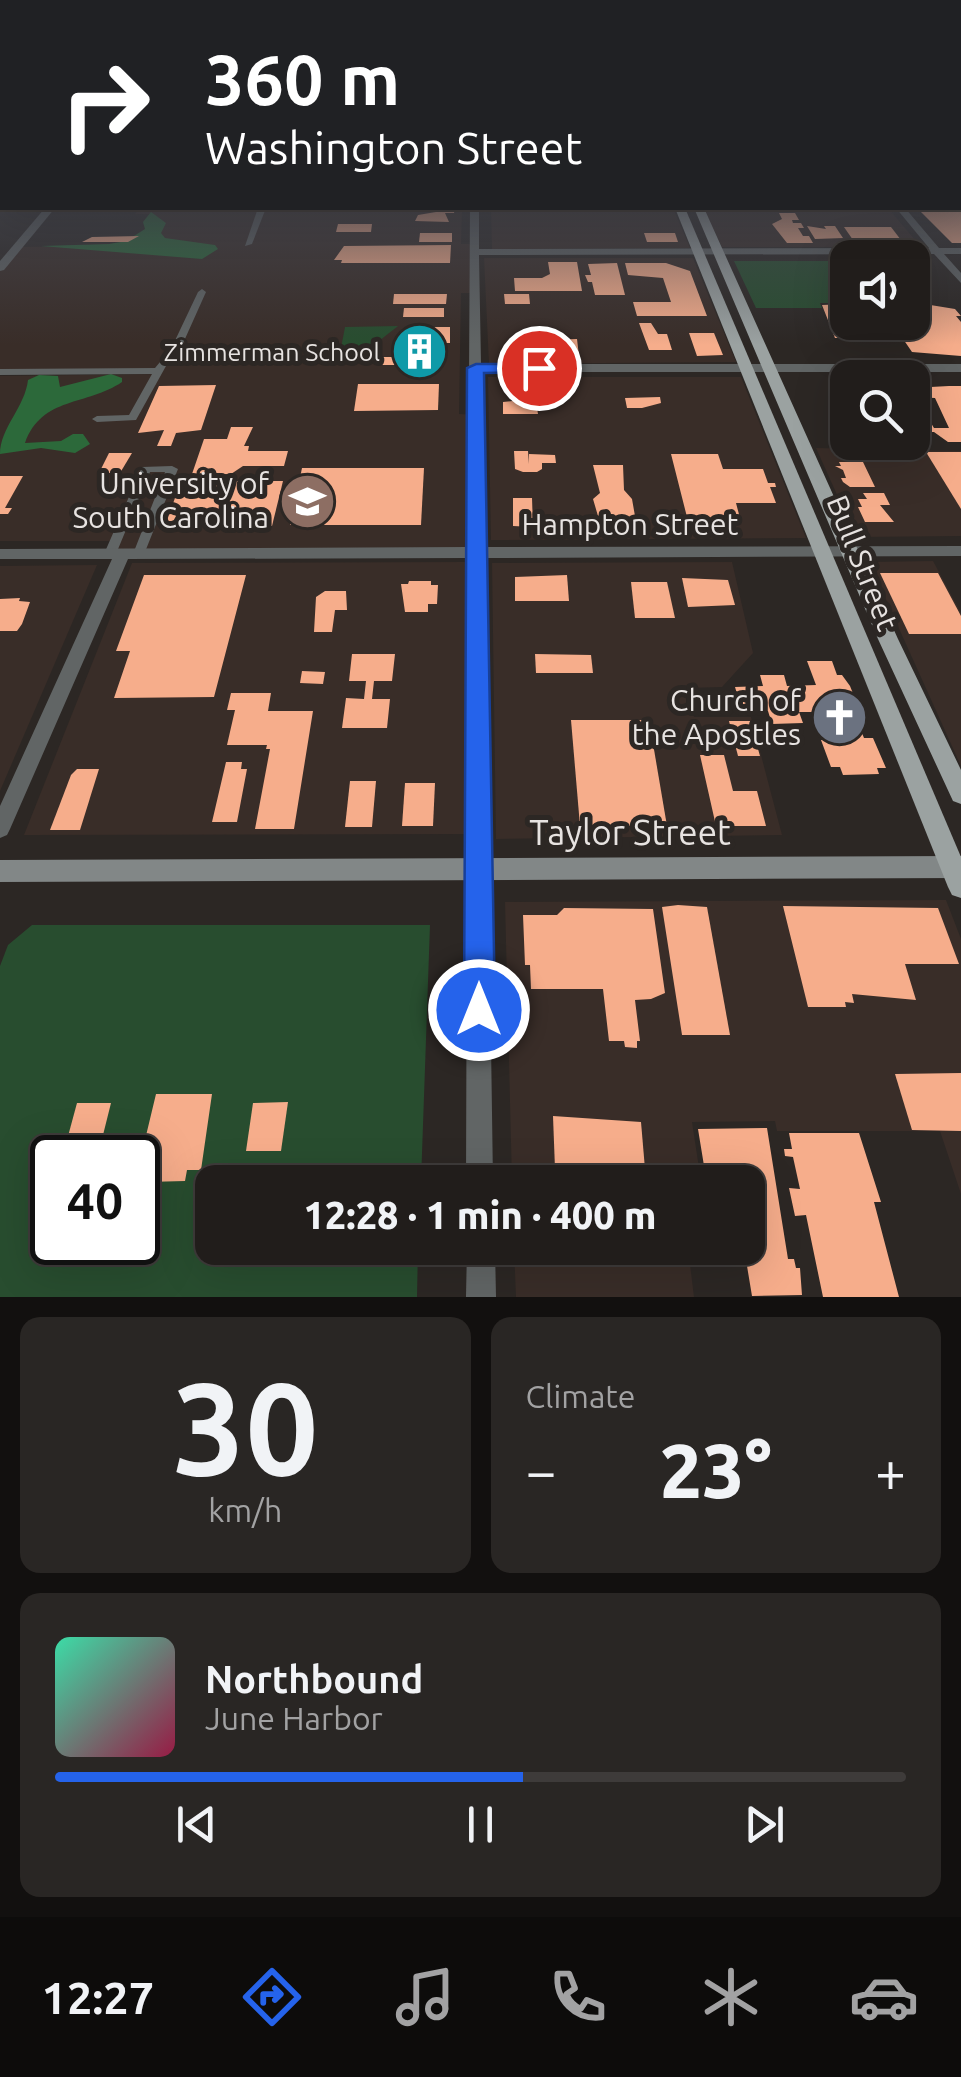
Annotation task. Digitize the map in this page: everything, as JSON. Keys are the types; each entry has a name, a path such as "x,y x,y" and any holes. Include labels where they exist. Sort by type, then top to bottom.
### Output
{"main road":[{"name":"Bull Street","path":"686,224 958,873"},
{"name":"Bull Street","path":"706,224 961,794"},
{"name":"Taylor Street","path":"0,871 958,873"}],"street":[{"path":"0,268 37,224"},
{"path":"248,244 256,224"},
{"path":"474,224 480,1165"},
{"path":"913,224 961,280"},
{"path":"475,252 961,251"},
{"path":"97,419 132,418 158,371 175,350 202,292"},
{"path":"476,368 961,368"},
{"path":"0,372 158,371"},
{"path":"0,829 123,554 172,469 146,469 123,554"},
{"name":"Hampton Street","path":"0,554 961,551"},
{"path":"481,1265 481,1297"}],"shaded area":[{"path":"148,224 462,224 461,244 471,244 472,293 461,293 459,414 479,415 479,552 114,552 118,541 0,541 0,376 165,374 0,374 0,262 12,247 135,246"},
{"path":"491,224 680,224 690,248 492,249"},
{"path":"711,224 901,224 915,240 830,240 830,247 722,247"},
{"path":"484,258 693,258 736,362 489,364"},
{"path":"488,377 741,377 806,538 491,540"},
{"path":"816,448 830,448 830,460 930,460 930,450 961,451 961,536 856,537"},
{"path":"933,561 961,613 961,766 869,562"},
{"path":"466,562 464,834 24,835 132,563"},
{"path":"732,562 753,653 722,687 687,688 694,717 751,717 782,835 496,839 492,563"},
{"path":"97,565 0,791 0,566"},
{"path":"946,900 961,939 961,1194 940,1131 777,1131 775,1121 692,1122 699,1165 512,1165 505,902"},
{"path":"515,1265 690,1265 694,1297 516,1297"}],"green space":[{"path":"143,224 166,224 161,233 165,238 215,245 218,249 202,259 41,246 109,244 126,241 145,229"},
{"path":"734,261 830,261 830,303 820,303 822,308 756,308"},
{"path":"398,326 370,348 341,348 345,327"},
{"path":"111,374 122,378 122,382 54,409 42,417 25,443 61,441 73,434 83,434 90,444 75,453 41,448 0,454 28,380 39,375 58,376 60,387"},
{"path":"32,925 430,925 422,1165 195,1165 195,1265 418,1265 417,1297 0,1297 0,966 8,945"}],"building":[{"path":"338,224 372,224 371,232 336,232"},
{"path":"772,224 801,224 804,228 798,228 813,243 787,243"},
{"path":"933,224 961,224 961,243 952,243"},
{"path":"807,226 835,226 843,238 815,239"},
{"path":"844,227 891,227 901,240 853,240"},
{"path":"420,233 452,233 452,242 419,242"},
{"path":"644,233 675,233 678,242 647,242"},
{"path":"139,236 128,242 82,242 92,237"},
{"path":"451,245 450,263 334,260 344,246"},
{"path":"548,262 577,262 582,291 515,291 514,278 542,278 550,274"},
{"path":"617,263 625,295 595,295 592,282 585,275 591,275 588,264"},
{"path":"625,263 666,263 690,271 707,316 637,316 633,302 671,302 663,278 628,275"},
{"path":"394,294 447,294 446,304 393,304"},
{"path":"504,294 529,294 530,304 505,304"},
{"path":"822,305 830,305 830,325"},
{"path":"930,305 955,309 961,316 956,316 961,322 961,356 912,352 904,340 930,340"},
{"path":"404,308 444,308 444,317 403,317"},
{"path":"639,323 651,323 658,334 667,334 672,350 649,350"},
{"path":"421,327 450,327 450,343 420,343"},
{"path":"689,333 714,333 723,355 697,356"},
{"path":"577,339 579,356 561,356 560,348 558,356 544,356 546,340"},
{"path":"395,350 443,350 442,365 382,365 383,357 416,357 395,355"},
{"path":"358,384 439,384 438,410 354,411"},
{"path":"216,385 201,430 176,433 171,446 157,446 164,430 138,433 159,386"},
{"path":"961,386 961,442 948,442 930,432 930,421 934,428 949,428 935,398 930,398 930,387"},
{"path":"660,397 661,403 642,408 627,408 625,398"},
{"path":"503,402 536,402 538,414 503,414"},
{"path":"231,427 253,427 244,446 249,446 248,451 288,451 284,466 243,466 231,474 192,474 204,439 227,439"},
{"path":"514,451 528,451 529,464 529,454 555,455 556,463 542,463 537,472 523,472 515,469"},
{"path":"930,452 961,452 961,509 930,459"},
{"path":"109,453 132,453 120,473 99,473"},
{"path":"671,454 718,454 723,469 763,469 768,483 775,483 776,487 770,487 776,503 736,503 741,522 688,521"},
{"path":"839,462 863,462 875,487 850,487 841,478 846,478 843,470 835,466 841,466"},
{"path":"593,465 623,465 624,490 632,499 635,516 598,516 593,499 600,493"},
{"path":"302,468 424,468 421,525 290,525"},
{"path":"0,476 23,476 5,508 12,508 8,514 0,514"},
{"path":"181,481 283,481 272,526 165,526"},
{"path":"863,493 884,493 890,505 880,505 894,522 865,522 858,507 862,507 858,499 867,499"},
{"path":"513,498 532,498 533,527 513,526"},
{"path":"880,573 938,573 961,616 961,634 909,634"},
{"path":"144,575 246,575 214,697 114,698 130,651 116,651"},
{"path":"567,575 569,601 515,601 515,577"},
{"path":"682,578 728,580 735,605 688,607"},
{"path":"431,581 431,585 438,585 437,604 428,604 428,612 405,612 401,584"},
{"path":"631,582 667,582 675,618 635,618"},
{"path":"325,591 346,591 347,610 335,610 332,632 314,632 316,597"},
{"path":"20,598 19,601 30,602 22,624 17,631 0,631 0,599"},
{"path":"352,654 395,654 392,681 374,681 372,699 390,699 387,728 342,728 346,698 364,699 366,681 349,681"},
{"path":"535,654 591,655 593,673 536,673"},
{"name":"Church of the Apostles","path":"807,661 832,661 837,675 842,675 850,686 860,711 853,711 864,738 873,738 886,768 877,768 879,774 843,775 840,767 831,767 821,740 832,740 822,712 799,712 803,723 772,724 768,711 742,711 735,687 763,686 760,675 784,675 787,686 816,685"},
{"path":"302,671 325,672 323,684 300,683"},
{"path":"231,693 271,693 268,711 313,711 294,829 255,829 270,749 266,749 267,745 227,745 235,710 227,710"},
{"path":"571,720 649,720 667,826 580,826"},
{"path":"729,721 750,721 760,756 738,756"},
{"path":"700,755 724,755 733,791 757,791 766,826 716,826"},
{"path":"226,762 242,762 241,769 247,769 237,822 212,822"},
{"path":"77,769 99,769 80,830 50,830 71,775"},
{"path":"350,781 376,781 372,827 345,827"},
{"path":"405,783 435,783 433,826 402,826"},
{"path":"783,906 938,908 959,964 905,964 916,1000 852,994 854,1003 845,1002 846,1007 808,1007"},
{"path":"662,907 707,907 730,1035 682,1035"},
{"path":"564,908 653,909 665,993 635,1000 640,1041 637,1048 625,1047 624,1041 609,1041 603,989 531,989 530,965 525,965 523,915 557,915"},
{"path":"961,1073 961,1131 912,1130 895,1074"},
{"path":"156,1094 212,1094 202,1165 187,1170 185,1181 160,1182 160,1135 146,1135"},
{"path":"288,1102 281,1151 246,1151 253,1103"},
{"path":"77,1103 111,1103 103,1135 68,1135"},
{"path":"553,1116 641,1122 645,1165 555,1165"},
{"path":"767,1128 788,1259 794,1259 796,1268 800,1268 802,1295 752,1296 747,1265 765,1265 765,1165 704,1165 698,1129"},
{"path":"789,1133 859,1133 881,1202 874,1202 899,1297 823,1297 806,1215 795,1216 789,1188 800,1189 793,1157 785,1156 784,1149 792,1149"}],"place":[{"name":"Zimmerman School","path":"419,352"},
{"name":"University of South Carolina","path":"308,501"},
{"name":"Church of the Apostles","path":"840,718"}],"route":[{"path":"479,1010 476,368 539,368"}]}
